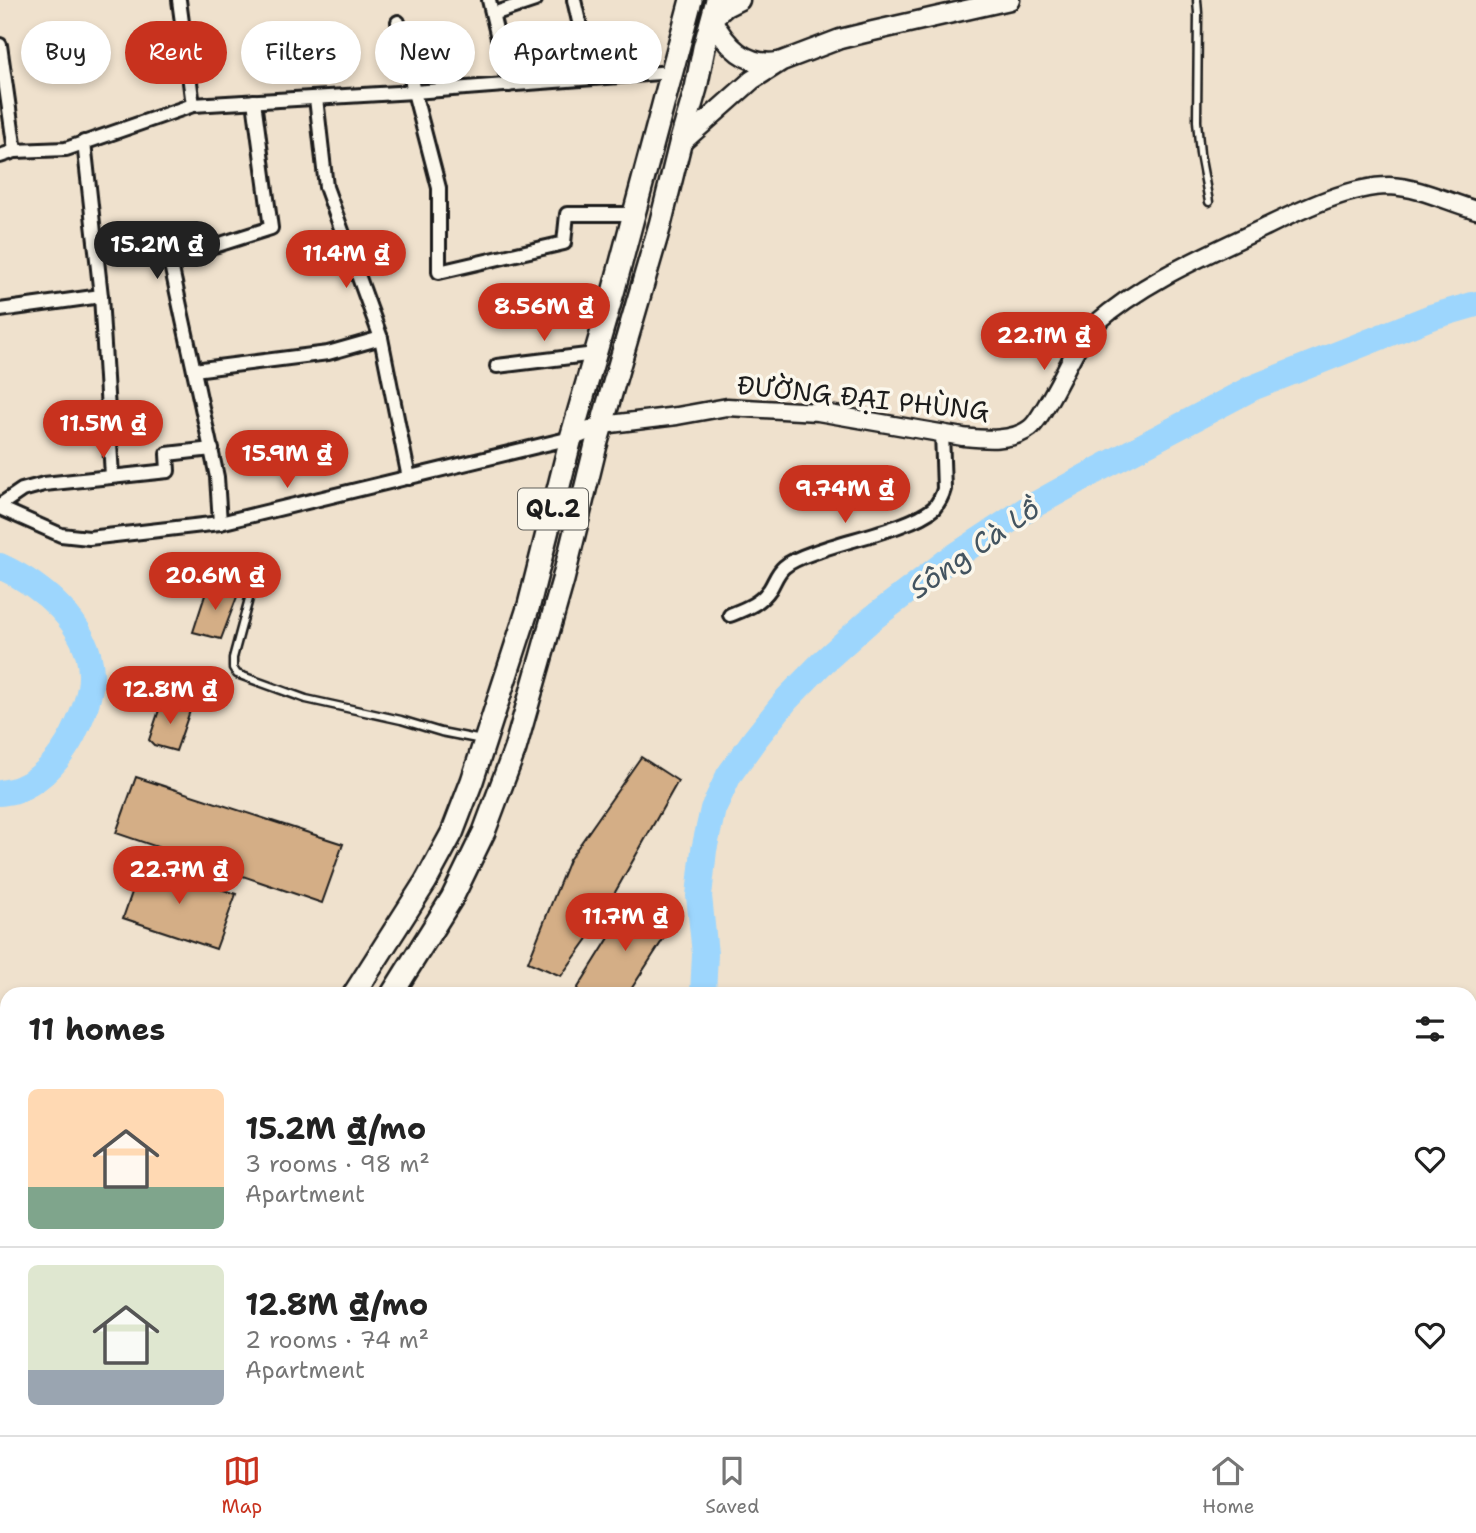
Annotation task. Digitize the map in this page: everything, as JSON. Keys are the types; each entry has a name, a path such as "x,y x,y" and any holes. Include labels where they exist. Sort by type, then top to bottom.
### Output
{"highway":[{"name":"QL.2","path":"358,987 426,881 452,833 472,781 529,605 571,438 691,0"},
{"name":"QL.2","path":"396,987 452,898 484,832 515,749 563,580 602,425 660,225 715,10"},
{"path":"485,741 515,749"}],"main road":[{"path":"740,0 715,10 722,37 738,52 765,64 782,61 851,36 1010,0"},
{"path":"680,145 752,80 782,61"}],"street":[{"path":"179,0 193,104"},
{"path":"489,0 509,85"},
{"path":"493,14 535,0"},
{"path":"574,0 579,21"},
{"path":"0,45 15,152"},
{"path":"662,73 672,72"},
{"path":"412,84 439,188 439,272 564,243 567,214 634,214"},
{"path":"0,156 15,152 66,149 193,104 521,84"},
{"path":"316,98 326,187 381,338 410,478"},
{"path":"220,523 212,449 170,260 271,228 254,101"},
{"path":"85,142 101,296 112,475"},
{"name":"ĐƯỜNG ĐẠI PHÙNG","path":"571,438 602,425 727,407 818,412 963,437 986,439 1022,433 1033,427 1092,327 1149,285 1200,258 1314,204 1368,188 1411,188 1476,210"},
{"path":"0,310 101,296"},
{"path":"194,370 328,353 381,338"},
{"path":"497,366 595,354"},
{"path":"730,615 762,599 782,568 790,562 927,513 942,498 944,489 942,432"},
{"path":"212,449 167,454 168,471 44,484 22,491 0,507 61,535 89,538 220,523 571,438"}],"lane":[{"path":"1196,0 1197,121 1209,202"},
{"path":"250,595 233,658 233,668 237,674 306,699 485,741"}],"building":[{"path":"208,586 238,594 221,639 193,632"},
{"path":"174,701 191,708 176,751 154,745 149,740 159,710"},
{"path":"641,757 678,781 592,933 561,976 528,962 569,860"},
{"path":"136,777 343,844 322,903 116,833"},
{"path":"142,864 236,894 216,949 123,918"},
{"path":"632,901 671,927 632,987 578,987"}],"waterway":[{"name":"Sông Cà Lồ","path":"703,987 705,954 699,896 704,850 713,809 729,775 787,699 869,621 946,562 1027,509 1252,388 1431,317 1476,304"},
{"name":"Sông Cà Lồ","path":"0,566 46,595 72,622 82,638 91,673 90,689 83,713 58,758 29,784 0,793"}]}
